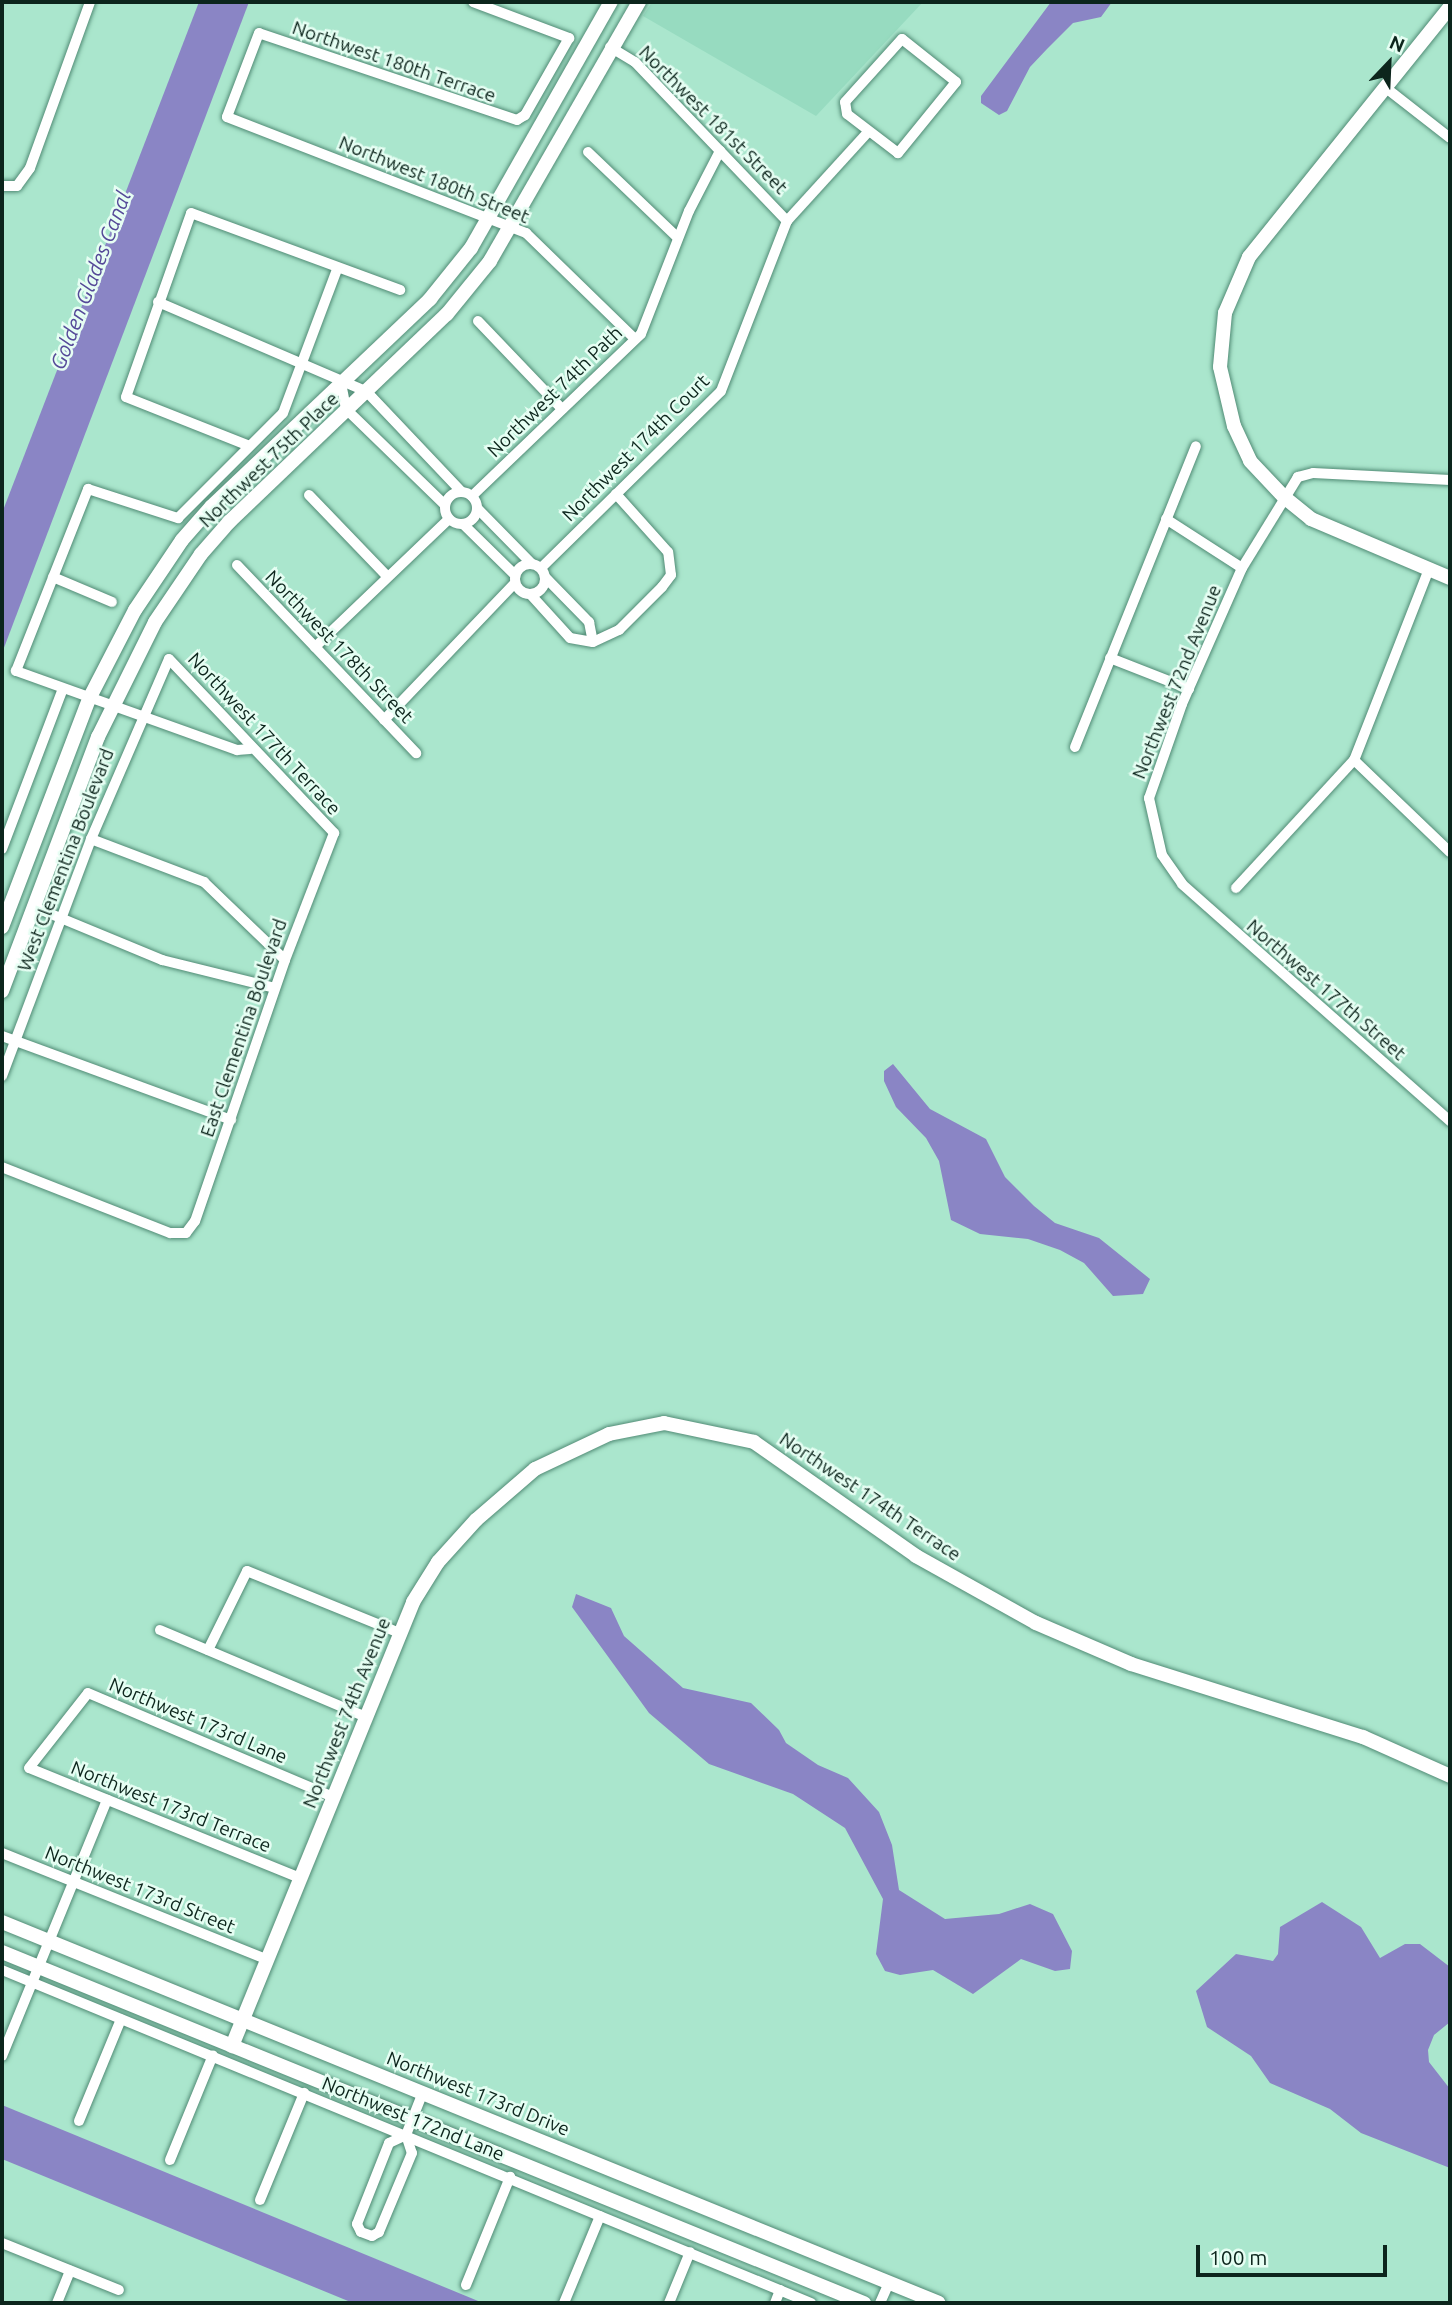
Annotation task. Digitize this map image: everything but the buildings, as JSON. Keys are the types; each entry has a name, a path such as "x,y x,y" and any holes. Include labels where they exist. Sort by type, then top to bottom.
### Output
{"street":[{"path":"2,186 17,186 30,168 90,2"},
{"name":"Northwest 180th Terrace","path":"259,33 517,120 525,115 569,38 473,2"},
{"name":"Northwest 75th Place","path":"2,927 89,699 135,610 182,540 430,299 490,218 611,2"},
{"name":"Northwest 75th Place","path":"2,991 111,707 155,622 201,554 346,409 447,314 513,227 610,47 639,2"},
{"path":"1450,7 1249,257 1225,313 1220,367 1225,396 1250,461 1284,497 1311,519 1450,578"},
{"name":"Northwest 180th Street","path":"259,33 227,117 526,233 635,339"},
{"path":"900,39 910,41 954,77 955,87 901,152 894,152 867,132 847,114 845,102 900,39"},
{"name":"Northwest 181st Street","path":"610,47 635,62 787,221"},
{"path":"1386,89 1450,138"},
{"name":"Northwest 174th Court","path":"539,570 721,391 787,221 867,132"},
{"path":"588,152 678,238"},
{"name":"Northwest 74th Path","path":"467,494 635,339 678,238 720,152"},
{"path":"247,444 126,397 191,213 337,269 400,289"},
{"path":"250,749 237,750 141,718 62,691 16,671 88,489 178,518 247,444 283,413 337,269"},
{"path":"158,302 303,361 341,383 366,391 467,494 477,509 589,621 593,642"},
{"path":"478,321 562,409"},
{"path":"341,383 346,409 445,505 449,519"},
{"path":"1075,747 1196,446"},
{"name":"Northwest 72nd Avenue","path":"1182,884 1162,855 1149,799 1189,689 1242,568 1284,497 1298,477 1313,473 1450,480"},
{"path":"445,505 449,497 467,494"},
{"path":"309,495 387,576"},
{"path":"449,519 463,524 570,638 593,642 619,630 671,575 673,564 668,552 616,495"},
{"path":"463,524 473,519 477,509"},
{"path":"315,646 449,519"},
{"path":"1166,519 1242,568"},
{"name":"Northwest 178th Street","path":"237,565 416,753"},
{"path":"1236,888 1354,760 1429,569"},
{"path":"384,720 515,579 539,570"},
{"path":"531,595 539,592 539,570"},
{"path":"53,578 112,602"},
{"path":"1110,658 1189,689"},
{"name":"West Clementina Boulevard","path":"2,1076 91,839 141,718 169,659"},
{"name":"Northwest 177th Terrace","path":"169,659 250,749 334,833"},
{"path":"2,849 62,691"},
{"path":"1354,760 1450,852"},
{"name":"East Clementina Boulevard","path":"2,1167 170,1233 186,1233 231,1120 285,960 334,833"},
{"path":"91,839 204,882 285,960"},
{"name":"Northwest 177th Street","path":"1182,884 1450,1121"},
{"path":"34,907 162,960 275,988"},
{"path":"2,1036 231,1120"},
{"name":"Northwest 174th Terrace","path":"573,1448 609,1434 664,1423 754,1442 916,1556 1036,1623 1131,1664 1363,1737 1450,1776"},
{"name":"Northwest 74th Avenue","path":"232,2046 400,1633 438,1562 476,1520 536,1469 573,1448"},
{"path":"208,1650 247,1571 400,1633"},
{"path":"160,1630 366,1717"},
{"name":"Northwest 173rd Terrace","path":"88,1693 29,1768 300,1878"},
{"name":"Northwest 173rd Lane","path":"88,1693 333,1797"},
{"path":"2,2056 107,1800"},
{"name":"Northwest 173rd Street","path":"2,1853 266,1959"},
{"name":"Northwest 173rd Drive","path":"2,1922 939,2303"},
{"path":"2,1952 864,2303"},
{"name":"Northwest 172nd Lane","path":"2,1970 811,2303"},
{"path":"79,2121 121,2019"},
{"path":"170,2161 212,2056"},
{"path":"406,2136 389,2143 357,2224 361,2232 372,2236 379,2232 412,2153 406,2136 423,2092"},
{"path":"260,2200 304,2093"},
{"path":"466,2285 510,2178"},
{"path":"564,2303 600,2216"},
{"path":"2,2243 119,2290"},
{"path":"669,2303 690,2252"},
{"path":"57,2303 70,2271"},
{"path":"880,2303 889,2283"},
{"path":"775,2303 780,2290"}],"shaded area":[{"path":"199,2 249,2 2,653 2,513"},
{"path":"652,2 923,2 816,116 643,16"},
{"path":"1051,2 1112,2 1101,17 1073,23 1030,67 1007,111 999,115 981,103 981,96"},
{"path":"893,1064 930,1109 986,1139 1005,1177 1034,1206 1055,1223 1099,1238 1150,1279 1143,1294 1113,1296 1084,1263 1060,1250 1028,1239 980,1234 951,1220 939,1161 926,1138 896,1107 884,1081 884,1071"},
{"path":"576,1594 611,1608 624,1636 683,1688 751,1703 779,1730 786,1743 818,1765 848,1778 879,1812 892,1845 899,1890 945,1919 999,1914 1030,1904 1053,1914 1072,1951 1070,1969 1055,1971 1021,1959 973,1994 933,1970 900,1975 885,1971 876,1954 883,1899 845,1828 793,1794 709,1764 649,1713 572,1607"},
{"path":"1322,1902 1361,1927 1380,1958 1405,1944 1420,1944 1450,1967 1450,2022 1434,2035 1428,2050 1429,2062 1450,2089 1450,2168 1361,2133 1330,2109 1270,2083 1251,2056 1207,2027 1196,1991 1236,1954 1273,1961 1278,1954 1280,1927"},
{"path":"2,2105 483,2303 353,2303 2,2159"}],"water label":[{"name":"Golden Glades Canal","path":"90,280"}]}
